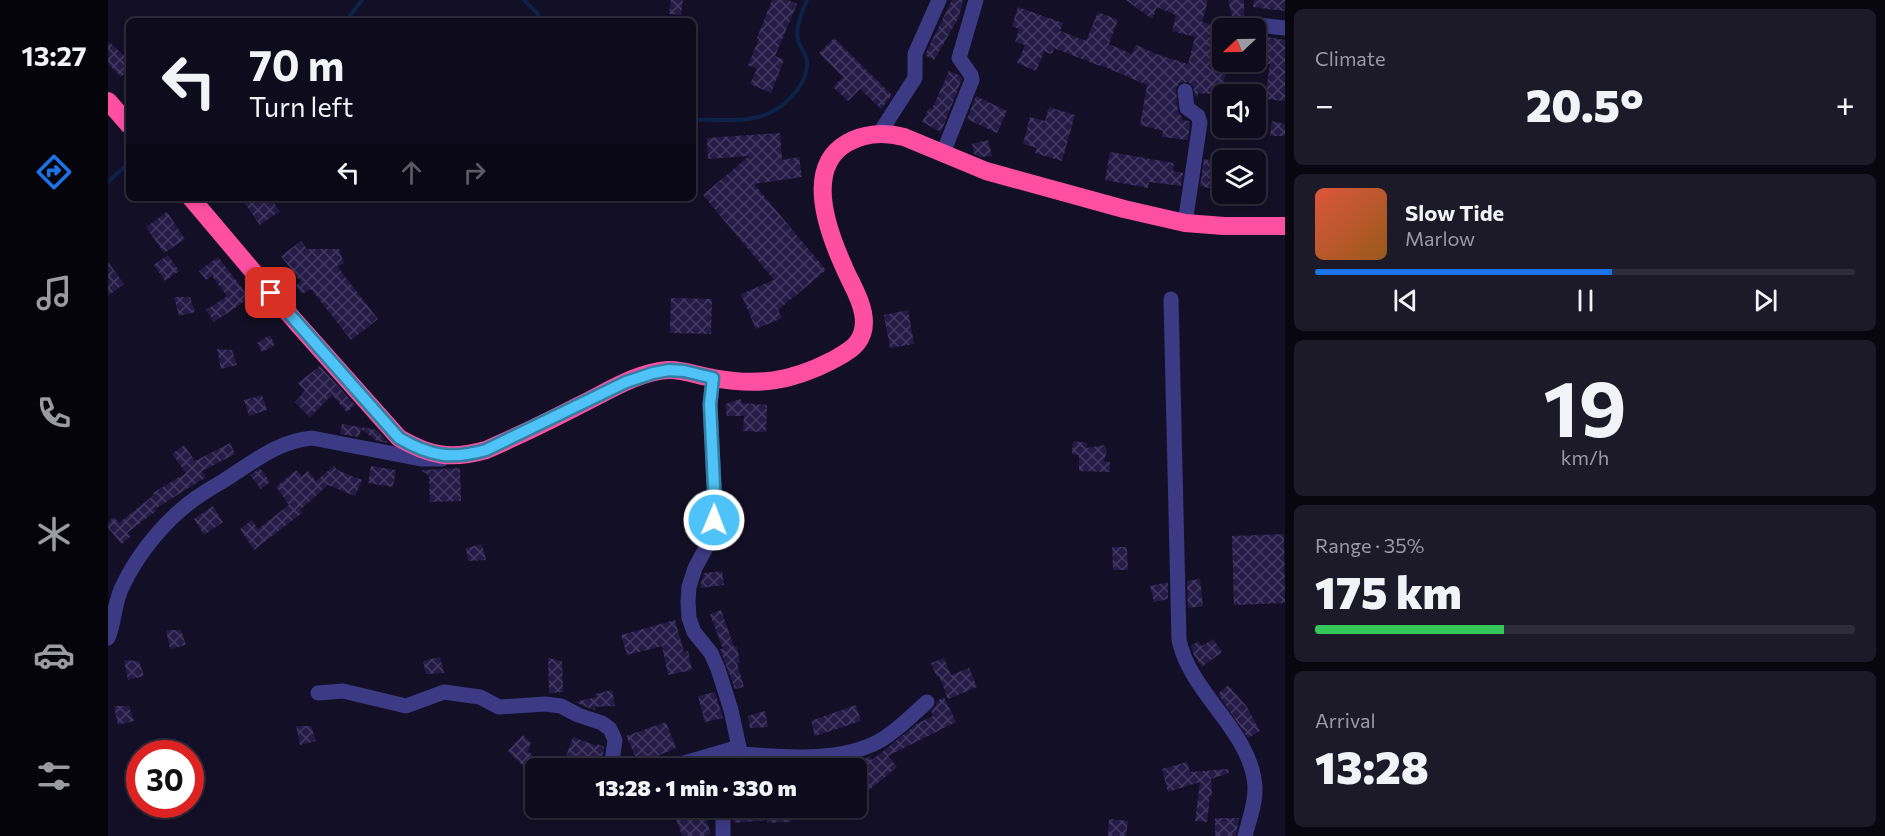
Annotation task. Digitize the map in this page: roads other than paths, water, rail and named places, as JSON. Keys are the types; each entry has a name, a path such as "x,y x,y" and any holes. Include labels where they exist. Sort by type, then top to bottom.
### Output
{"highway":[{"path":"108,101 126,122"},
{"path":"194,201 295,321 399,438 416,448 446,456 465,456 486,450 626,382 653,373 676,370 713,378 761,382 779,381 820,367 855,346 864,327 861,304 833,241 827,222 822,184 824,169 839,148 863,136 890,133 904,136 986,171 1015,180 1185,223 1224,226 1285,226"}],"street":[{"path":"879,134 915,78 915,54 939,0"},
{"path":"943,153 972,80 972,75 959,58 976,0"},
{"path":"1266,26 1285,28"},
{"path":"1185,91 1187,108 1198,116 1200,123 1185,223"},
{"path":"1171,299 1179,640 1188,665 1241,744 1254,776 1255,797 1245,836"},
{"path":"713,378 710,404 715,506 712,535 695,568 687,602 694,632 711,653 718,669 731,710 739,756 831,755 861,749 880,741 904,724 927,702"},
{"path":"108,638 122,585 144,550 159,532 194,499 272,449 299,439 312,438 421,459 456,460 465,456"},
{"path":"318,693 343,691 406,706 444,692 480,697 499,707 545,704 561,706 578,715 602,723 610,729 615,740 612,758"},
{"path":"723,818 723,836"}],"waterway":[{"path":"348,18 362,0"},
{"path":"524,0 540,18"},
{"path":"696,120 754,118 773,111 790,98 803,81 806,71 807,61 799,43 797,30 807,0"},
{"path":"108,182 126,166"}]}
